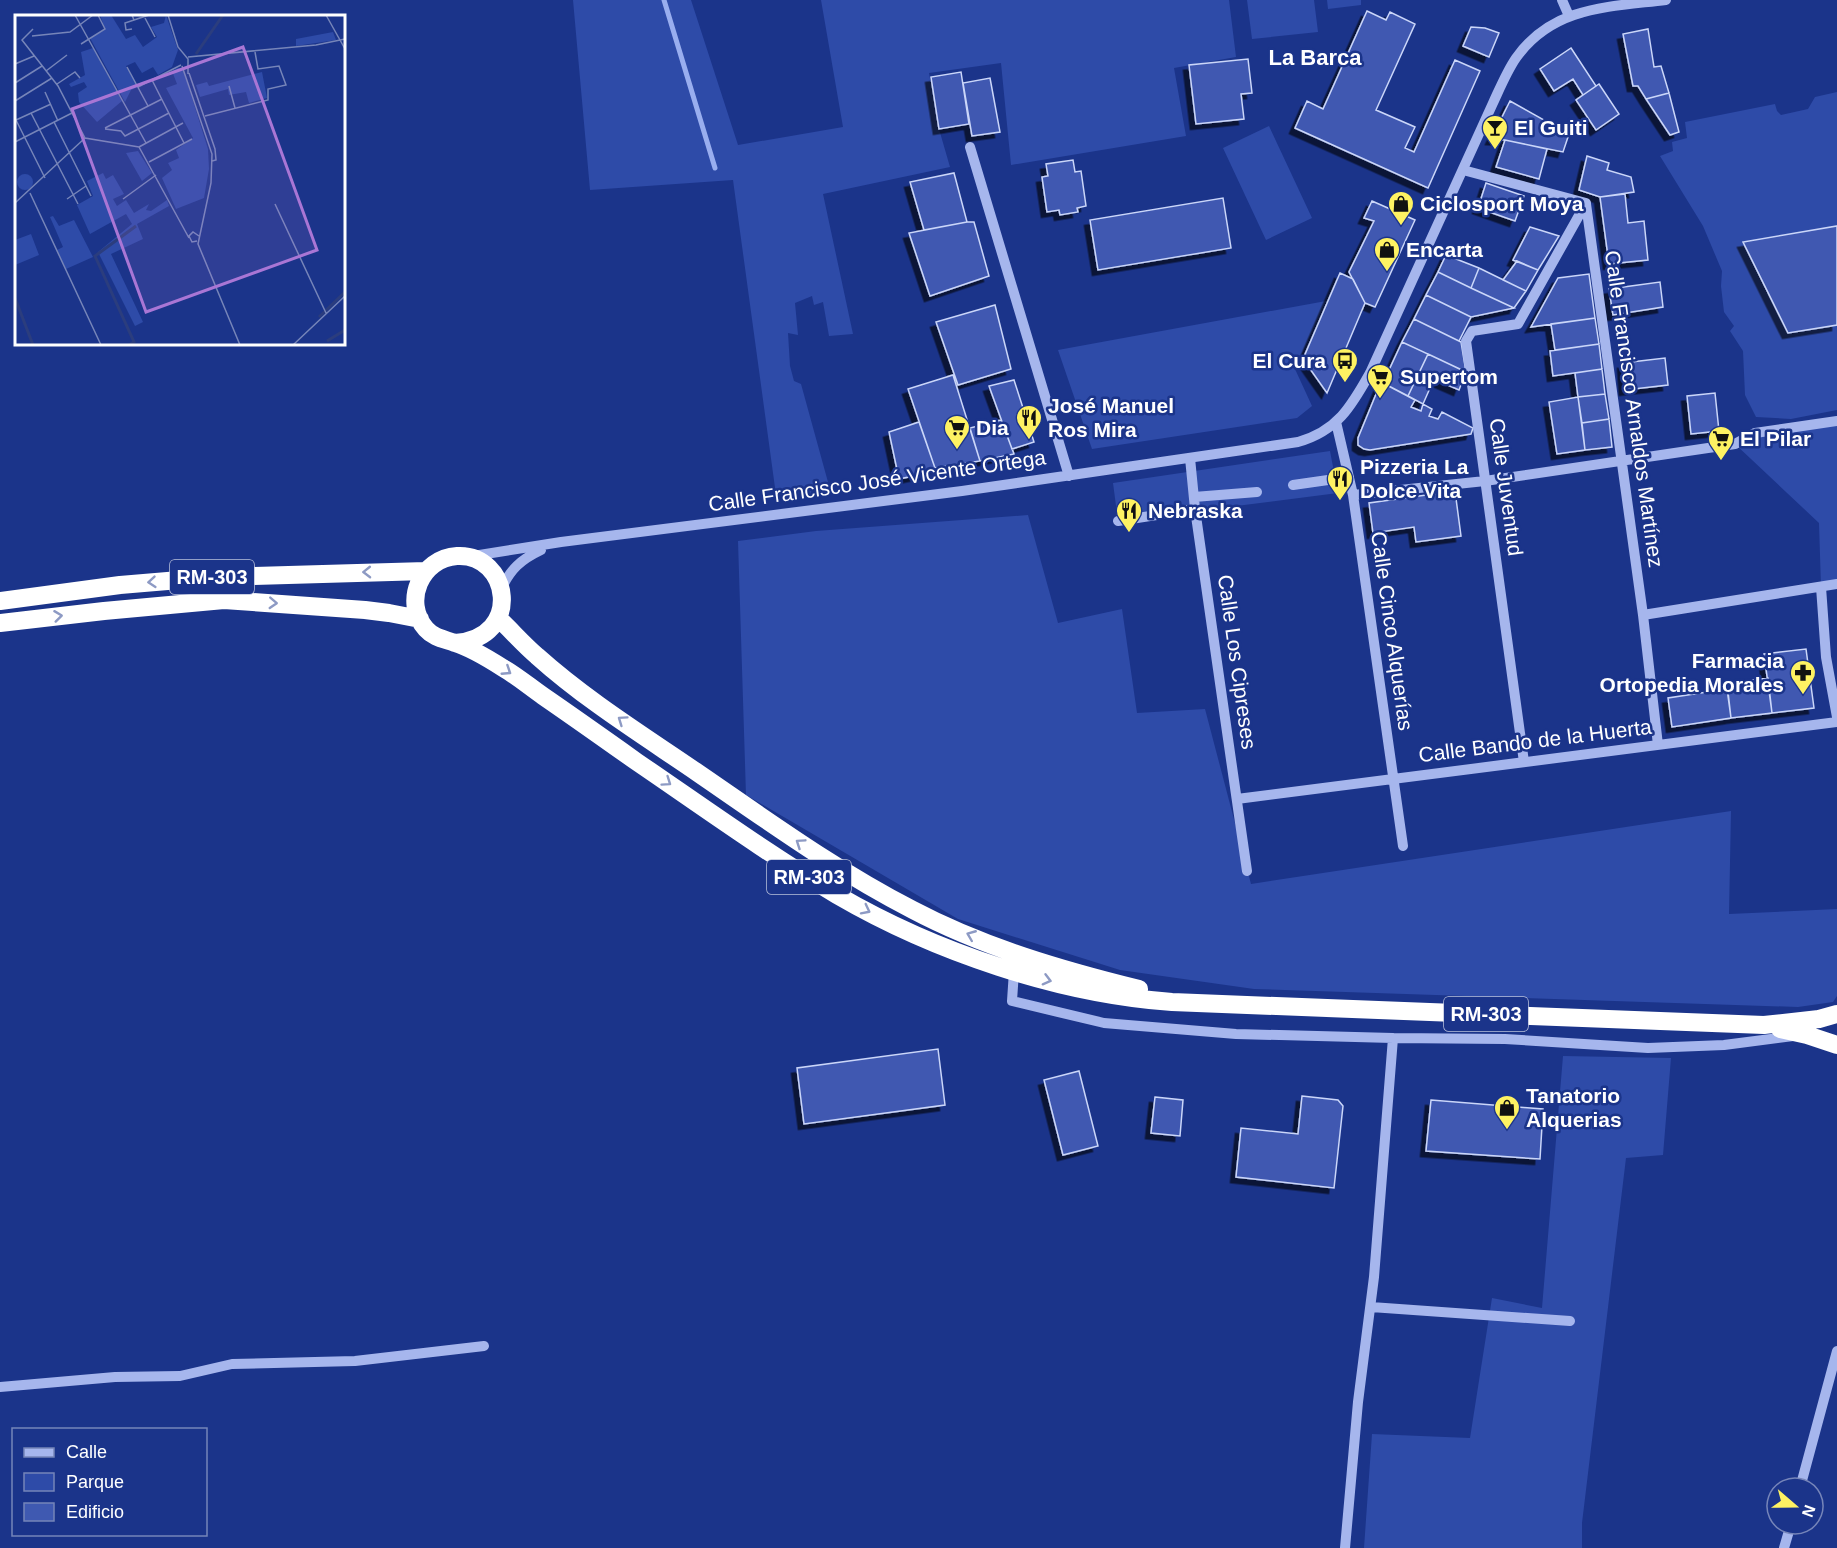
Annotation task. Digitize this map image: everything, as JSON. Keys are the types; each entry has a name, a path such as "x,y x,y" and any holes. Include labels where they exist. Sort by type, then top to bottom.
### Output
{"highway":[{"name":"RM-303","path":"0,601 120,585 215,577 426,571 445,558 468,557"},
{"path":"455,643 468,642 481,637 491,629 501,608 501,589 496,578 489,568 468,557"},
{"path":"420,619 415,594 426,571"},
{"name":"RM-303","path":"0,623 224,600 365,610 420,619 434,636 455,643 504,668 732,828 838,896 934,942 1014,971 1106,994 1137,999 1209,1003 1764,1025 1819,1019 1837,1014"},
{"name":"RM-303","path":"498,618 537,656 591,699 815,853 915,911 967,934 1062,968 1148,992 1209,1003"},
{"name":"RM-303","path":"1764,1025 1837,1045"}],"street":[{"path":"1562,0 1569,16"},
{"name":"Calle Francisco José Vicente Ortega","path":"561,542 1069,476 1298,442 1326,432 1357,397 1370,373 1515,59 1545,28 1569,16 1590,10 1666,0"},
{"path":"970,147 1069,476"},
{"path":"1463,170 1586,203"},
{"name":"Calle Francisco Arnaldos Martínez","path":"1586,203 1659,745"},
{"name":"Calle Juventud","path":"1524,762 1466,341 1472,330 1518,324 1586,203"},
{"path":"1353,495 1485,481 1735,444 1755,433 1837,421"},
{"name":"Calle Cinco Alquerías","path":"1336,422 1353,495 1403,846"},
{"name":"Calle Los Cipreses","path":"1190,458 1195,509 1247,871"},
{"path":"1293,484 1349,477"},
{"path":"1194,497 1257,492"},
{"path":"1118,521 1195,509"},
{"path":"468,557 561,542"},
{"path":"501,589 518,564 529,556 561,542"},
{"path":"1642,615 1837,584"},
{"path":"1821,587 1826,657 1837,717"},
{"name":"Calle Bando de la Huerta","path":"1237,799 1837,722"},
{"path":"1014,971 1012,1001 1104,1023 1236,1034 1505,1039 1648,1048 1724,1045 1807,1035"},
{"path":"1345,1548 1358,1402 1371,1307 1394,1038"},
{"path":"1371,1307 1570,1321"},
{"path":"0,1387 115,1377 180,1376 232,1364 355,1360 484,1346"},
{"path":"1803,1476 1837,1351"}],"green space":[{"path":"573,0 691,0 738,145 843,127 821,0 1229,0 1236,57 1174,68 1186,136 1011,165 1001,63 929,73 939,129 950,167 823,194 853,334 829,336 823,302 814,305 812,296 795,303 798,335 788,333 790,366 794,381 801,384 831,493 776,495 733,180 590,190"},
{"path":"1247,0 1314,0 1318,32 1252,39"},
{"path":"1327,0 1361,0 1361,5 1328,9"},
{"path":"1837,92 1837,410 1791,419 1756,417 1745,395 1743,351 1730,331 1734,326 1724,312 1722,271 1703,226 1660,156 1673,151 1672,142 1687,138 1685,122 1775,104 1781,115 1808,109 1815,97"},
{"path":"1269,126 1312,218 1266,240 1223,148"},
{"path":"1326,301 1295,369 1312,406 1297,418 1092,449 1058,350"},
{"path":"1837,421 1837,584 1821,587 1819,523 1735,444 1755,433"},
{"path":"1330,451 1338,493 1118,521 1113,483"},
{"path":"1028,515 1058,623 1122,609 1137,713 1205,709 1251,884 1731,811 1729,914 1837,909 1837,996 1833,1002 1798,1007 1254,989 1120,970 958,919 746,795 738,541 816,531"},
{"path":"1563,1056 1671,1058 1663,1155 1626,1158 1582,1523 1582,1548 1364,1548 1372,1434 1470,1438 1492,1298 1542,1308"}],"building":[{"path":"1367,11 1386,20 1390,12 1415,24 1376,110 1415,127 1405,148 1414,152 1455,60 1480,71 1428,188 1295,128 1307,101 1323,109"},
{"path":"1471,27 1485,28 1499,33 1489,57 1463,46"},
{"path":"1648,29 1654,67 1661,66 1669,93 1646,99 1638,86 1633,86 1623,34"},
{"path":"1571,48 1596,86 1583,95 1573,79 1554,91 1540,69"},
{"path":"1248,59 1252,93 1241,94 1244,119 1196,124 1189,65"},
{"path":"961,72 969,124 939,129 931,77"},
{"path":"990,78 1000,132 972,136 963,83"},
{"path":"1599,84 1619,114 1596,130 1576,100"},
{"path":"1669,93 1679,132 1670,135 1646,99"},
{"path":"1510,101 1569,134 1563,152 1491,139"},
{"path":"1505,140 1547,149 1539,179 1496,167"},
{"path":"1587,156 1609,163 1607,170 1631,177 1634,192 1600,197 1579,190"},
{"path":"1073,160 1075,172 1081,171 1086,206 1077,208 1078,212 1060,215 1059,210 1047,212 1042,177 1048,176 1046,164"},
{"path":"954,173 967,222 924,230 910,182"},
{"path":"1486,183 1524,196 1515,221 1478,208"},
{"path":"1625,194 1628,223 1644,221 1648,260 1609,264 1600,197"},
{"path":"1223,198 1231,248 1098,270 1090,220"},
{"path":"1372,201 1415,220 1375,307 1365,303 1349,272 1374,221 1364,218"},
{"path":"974,222 989,276 930,296 909,233"},
{"path":"1837,226 1837,325 1788,333 1743,242"},
{"path":"1530,227 1559,236 1538,270 1513,260"},
{"path":"1446,255 1479,268 1471,288 1438,272"},
{"path":"1517,261 1538,270 1526,291 1503,280"},
{"path":"1479,268 1526,291 1514,308 1471,288"},
{"path":"1438,272 1514,308 1471,317 1426,295"},
{"path":"1340,273 1353,279 1365,303 1327,393 1303,359"},
{"path":"1589,274 1595,318 1531,327 1558,278"},
{"path":"1660,282 1663,307 1613,315 1609,289"},
{"path":"1426,295 1471,317 1459,341 1414,319"},
{"path":"995,305 1011,369 958,385 936,322"},
{"path":"1595,318 1599,344 1555,350 1551,324"},
{"path":"1414,319 1461,342 1466,372 1402,342"},
{"path":"1402,342 1428,354 1408,396 1383,383"},
{"path":"1599,344 1602,369 1553,376 1550,351"},
{"path":"1428,354 1466,372 1459,390 1434,379 1423,404 1408,396"},
{"path":"1665,358 1668,385 1625,390 1623,363"},
{"path":"1602,369 1605,394 1578,397 1575,373"},
{"path":"953,375 980,461 935,468 908,389"},
{"path":"1014,380 1034,442 1012,449 989,386"},
{"path":"1381,382 1415,400 1411,407 1421,411 1423,404 1432,409 1429,416 1438,419 1442,412 1473,428 1471,434 1370,450 1364,449 1358,445 1358,438"},
{"path":"1715,393 1719,431 1691,434 1687,396"},
{"path":"1605,394 1609,419 1582,423 1578,397"},
{"path":"1578,397 1585,450 1557,454 1549,402"},
{"path":"1609,419 1612,447 1585,450 1582,423"},
{"path":"1001,420 1014,454 980,461 970,428"},
{"path":"919,422 935,468 928,469 928,473 899,479 889,432"},
{"path":"1455,491 1461,536 1416,542 1414,527 1373,533 1369,503"},
{"path":"1806,649 1814,708 1772,713 1764,654"},
{"path":"1768,678 1772,713 1731,718 1727,683"},
{"path":"1727,689 1731,718 1672,727 1668,698"},
{"path":"938,1049 945,1105 804,1124 797,1068"},
{"path":"1079,1071 1098,1146 1063,1155 1044,1080"},
{"path":"1302,1096 1338,1100 1343,1106 1334,1188 1236,1177 1241,1128 1298,1134"},
{"path":"1155,1097 1183,1100 1180,1136 1151,1133"},
{"path":"1431,1100 1543,1109 1540,1159 1426,1151"}],"waterway":[{"path":"664,0 715,168"}],"place":[{"name":"El Guiti","path":"1495,151"},
{"name":"Ciclosport Moya","path":"1401,227"},
{"name":"Encarta","path":"1387,273"},
{"name":"El Cura","path":"1345,384"},
{"name":"Supertom","path":"1380,400"},
{"name":"José Manuel Ros Mira","path":"1029,441"},
{"name":"Dia","path":"957,451"},
{"name":"El Pilar","path":"1721,462"},
{"name":"Pizzeria La Dolce Vita","path":"1340,502"},
{"name":"Nebraska","path":"1129,534"},
{"name":"Farmacia Ortopedia Morales","path":"1803,696"},
{"name":"Tanatorio Alquerias","path":"1507,1131"}],"district":[{"name":"La Barca","path":"1315,57"}]}
